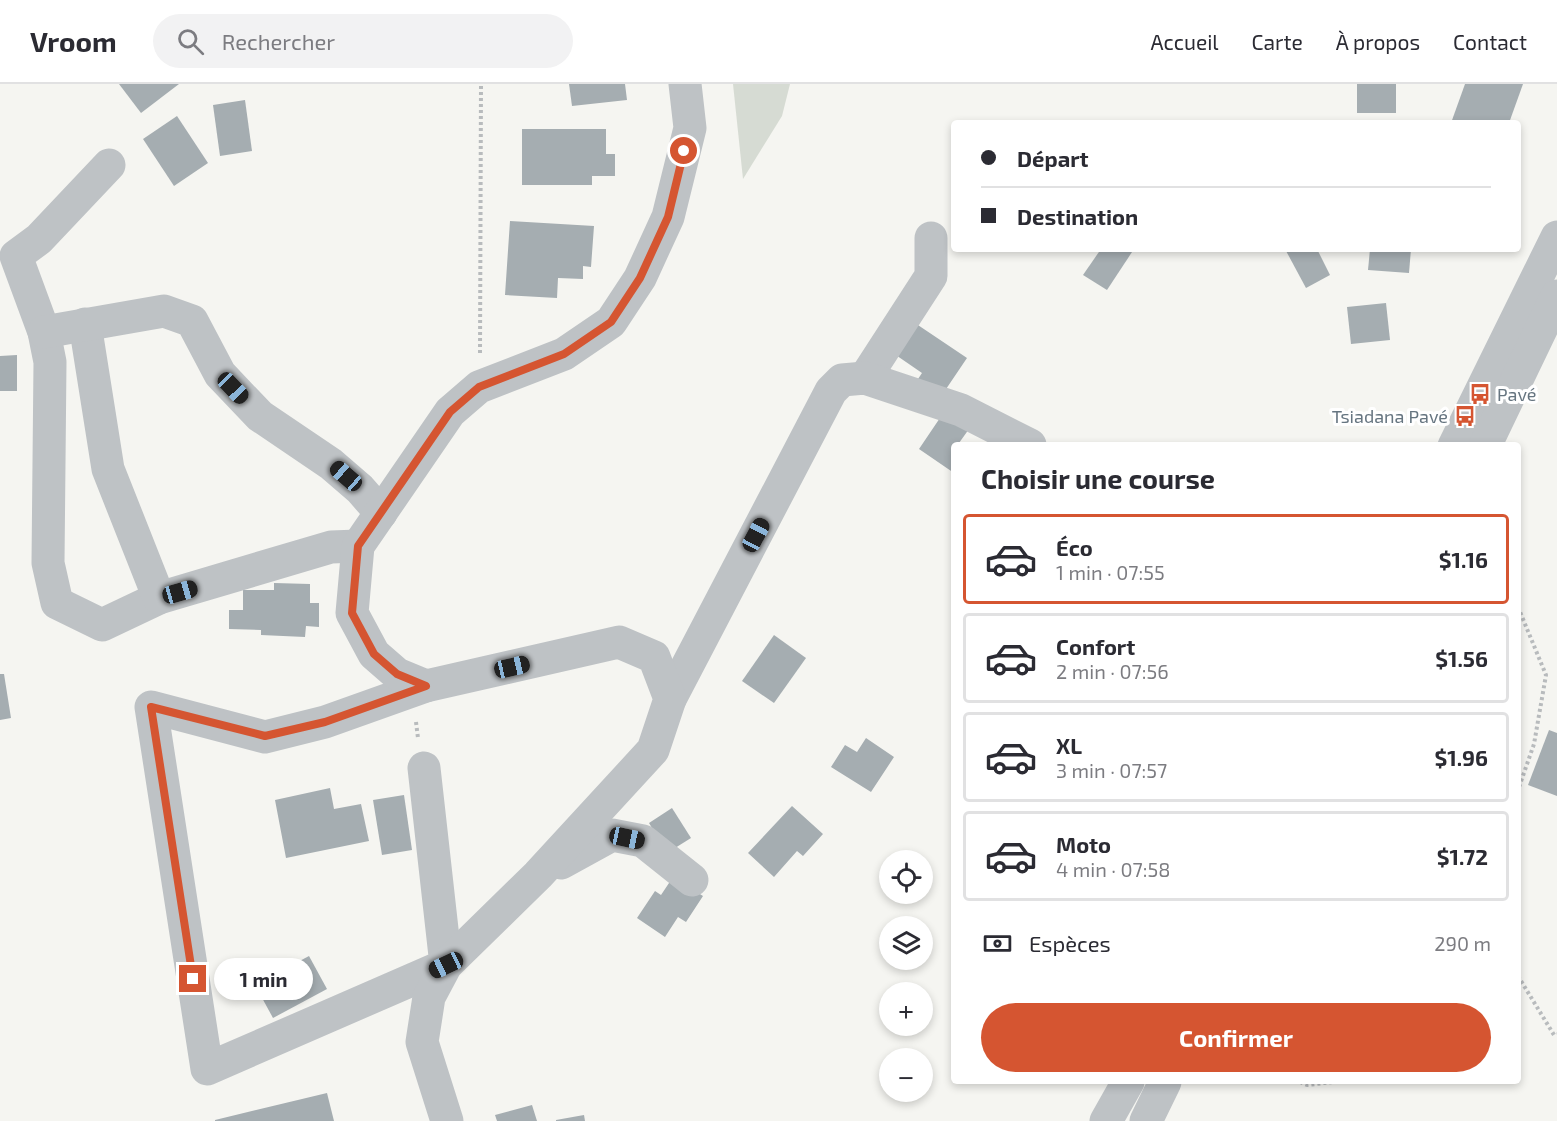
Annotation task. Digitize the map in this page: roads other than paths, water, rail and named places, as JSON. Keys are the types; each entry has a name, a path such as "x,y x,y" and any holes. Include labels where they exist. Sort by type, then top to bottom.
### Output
{"street":[{"path":"426,686 397,674 374,654 352,613 358,546 450,412 479,387 564,354 611,322 640,278 668,217 690,128 685,84"},
{"path":"109,165 39,239 16,256 44,332 50,362 48,563 57,603 102,625 159,598 331,547 358,546"},
{"path":"1456,442 1557,237"},
{"path":"865,378 931,276 931,238"},
{"path":"1487,442 1557,296"},
{"path":"44,332 164,311 192,321 220,374 260,416 332,464 360,489 381,513"},
{"path":"85,324 108,469 159,598"},
{"path":"447,1121 422,1042 429,997 446,965 538,875 653,750 670,699 831,391 842,380 865,378 961,410 1024,442"},
{"path":"446,965 207,1070 151,707 265,736 325,722 426,686 619,642 654,657 670,699"},
{"path":"421,754 446,965"},
{"path":"538,875 612,835 643,841 692,880"},
{"path":"1106,1121 1127,1084"},
{"path":"1146,1121 1164,1084"}],"place":[{"name":"Pavé","path":"1480,394"},
{"name":"Tsiadana Pavé","path":"1465,416"}]}
